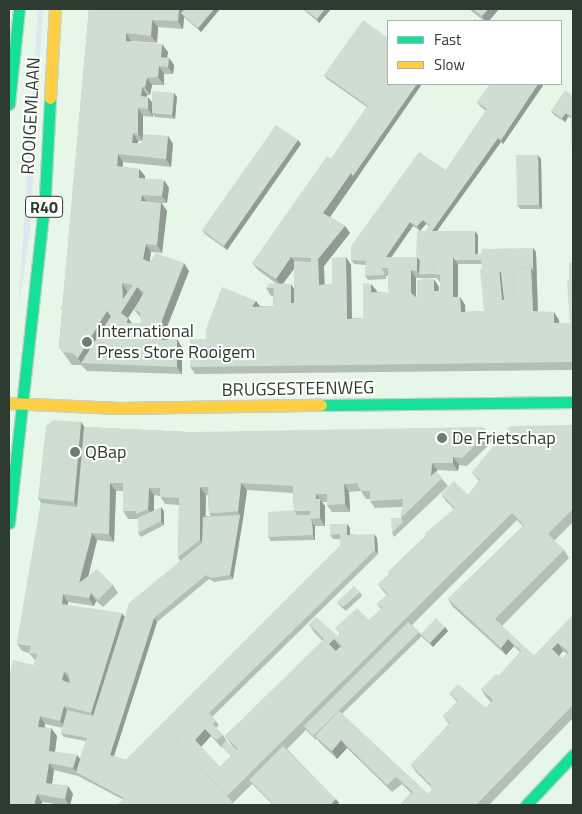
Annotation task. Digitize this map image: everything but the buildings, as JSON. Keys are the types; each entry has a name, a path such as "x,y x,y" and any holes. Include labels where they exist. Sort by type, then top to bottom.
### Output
{"street":[{"name":"ROOIGEMLAAN","path":"9,104 19,9"},
{"name":"ROOIGEMLAAN","path":"9,523 24,404 45,195 55,9"},
{"path":"9,402 24,404"},
{"name":"BRUGSESTEENWEG","path":"24,404 120,408 573,402"},
{"path":"526,805 573,755"}],"shaded area":[{"path":"38,9 43,9 30,230 18,313"}],"traffic: fast":[{"path":"9,104 19,9"},
{"path":"9,523 45,195 50,98"},
{"path":"321,405 573,402"},
{"path":"526,805 573,755"}],"traffic: slow":[{"path":"50,98 55,9"},
{"path":"9,403 119,408 321,405"}],"place":[{"name":"International Press Store Rooigem","path":"87,342"},
{"name":"De Frietschap","path":"442,438"},
{"name":"QBap","path":"75,452"}]}
